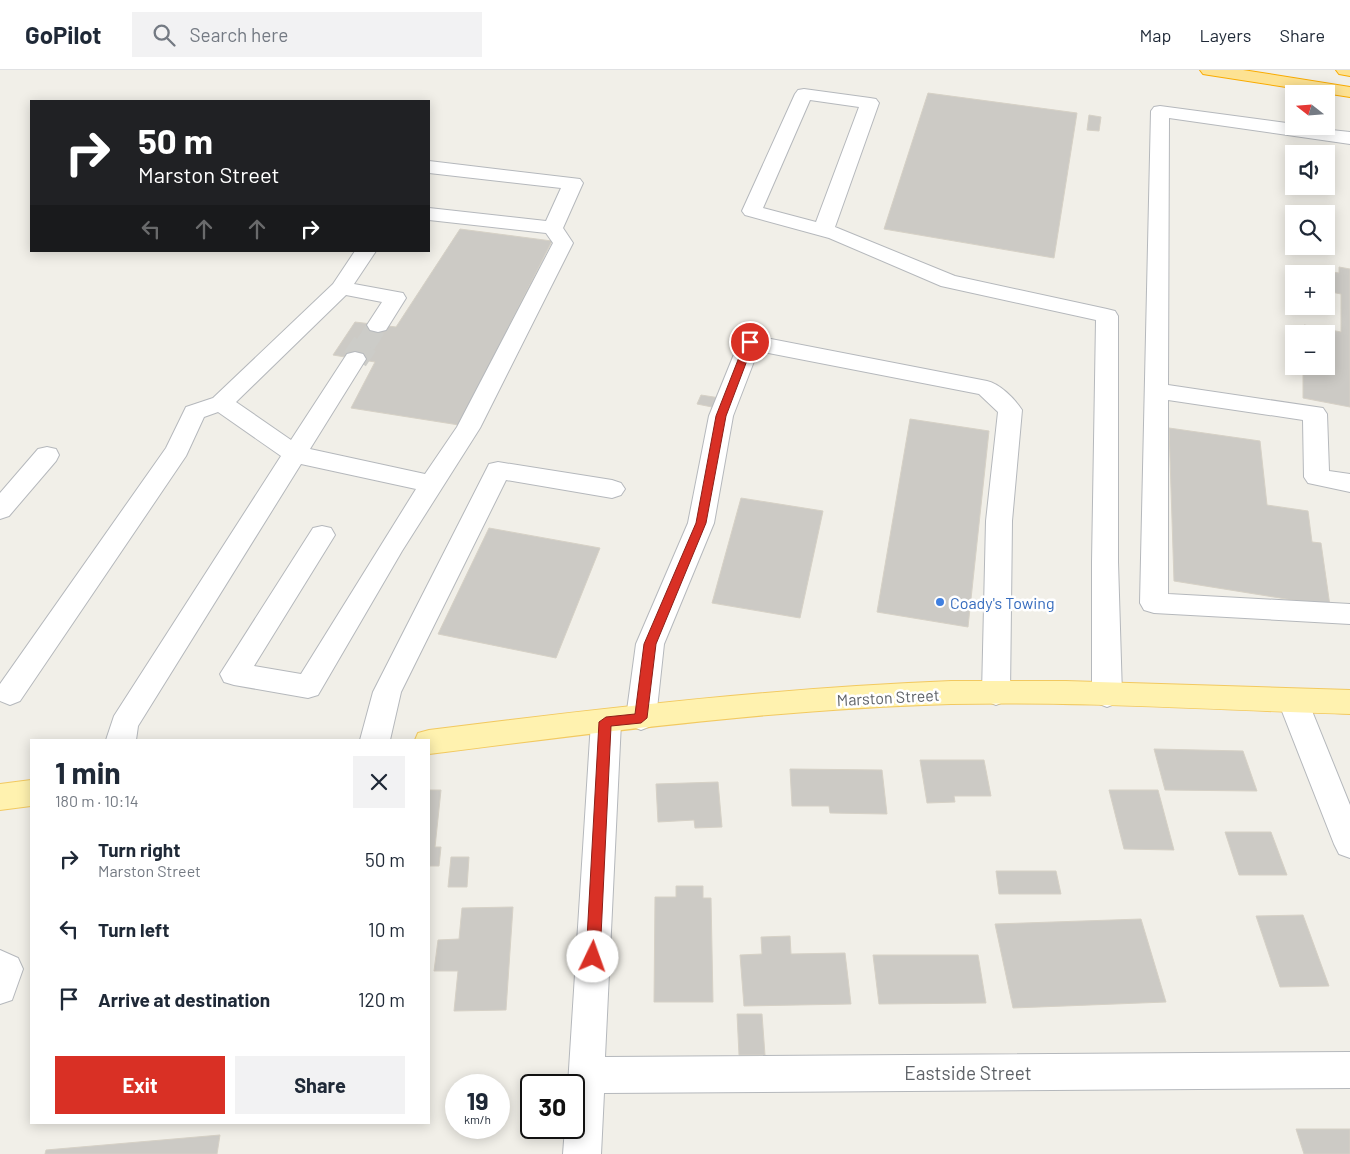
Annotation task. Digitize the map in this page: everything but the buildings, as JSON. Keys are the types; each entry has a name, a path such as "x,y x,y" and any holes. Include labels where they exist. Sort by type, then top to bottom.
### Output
{"highway":[{"path":"1209,70 1350,92"},
{"path":"1345,70 1350,71"}],"main road":[{"name":"Marston Street","path":"430,742 786,702 996,693 1350,702"},
{"path":"0,797 30,793"}],"street":[{"path":"823,230 870,103 804,94 752,211 823,230 949,281 1107,316 1105,562 1107,695"},
{"path":"1350,138 1160,111 1154,603 1350,614"},
{"path":"430,167 573,183 554,228"},
{"path":"430,214 554,228"},
{"path":"322,535 234,674 308,687 393,544 468,428 563,243 554,228"},
{"path":"10,694 177,450 194,412 221,403 341,288 365,252"},
{"path":"341,288 395,298 378,324"},
{"path":"641,718 650,644 701,523 721,416 750,342 987,388 1010,410 999,521 996,693"},
{"path":"121,739 124,724 355,359"},
{"path":"1157,391 1316,414 1317,477 1350,483"},
{"path":"221,403 295,454 432,484"},
{"path":"0,510 47,455"},
{"path":"376,739 387,692 498,470 612,489"},
{"path":"1293,701 1350,844"},
{"path":"582,1154 606,722"},
{"path":"0,966 6,969 0,988"},
{"name":"Eastside Street","path":"587,1075 1350,1070"}],"tunnel":[{"path":"365,345 378,325"},
{"path":"355,359 365,344"}],"place":[{"name":"Coady's Towing","path":"940,602"}],"route":[{"path":"593,957 606,722 641,718 650,644 701,523 721,416 750,342"}]}
